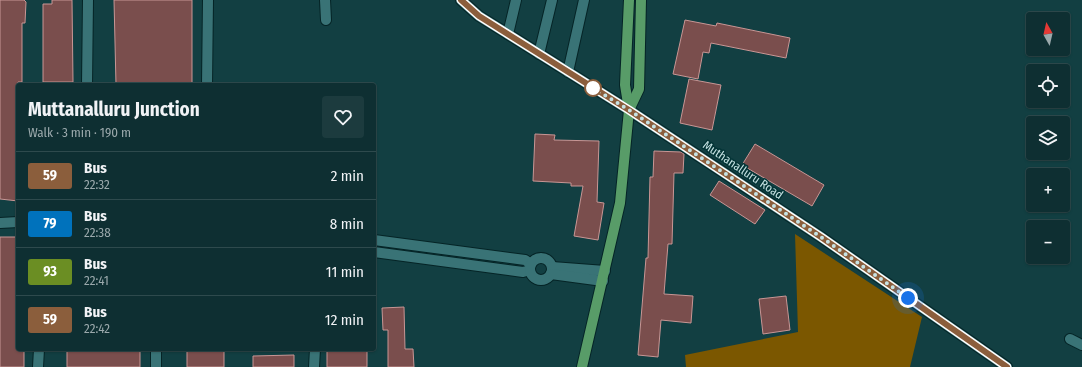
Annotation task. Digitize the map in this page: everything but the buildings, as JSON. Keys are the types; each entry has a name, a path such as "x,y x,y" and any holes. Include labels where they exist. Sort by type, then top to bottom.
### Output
{"main road":[{"path":"582,367 620,203 629,110 625,85 629,0"},
{"path":"629,110 639,89 641,0"}],"street":[{"path":"87,83 88,0"},
{"path":"207,83 208,0"},
{"path":"325,0 326,20"},
{"name":"Muthanalluru Road","path":"461,0 479,16 629,110 821,237 1007,367"},
{"path":"508,34 516,0"},
{"path":"539,54 552,0"},
{"path":"568,72 584,0"},
{"path":"0,222 16,222"},
{"path":"376,240 525,260 531,267 533,276 539,280 546,279 551,271 550,262 545,259 535,260 531,267 523,272 376,252"},
{"path":"551,271 605,271"},
{"path":"551,271 602,281"},
{"path":"1070,339 1082,345"},
{"path":"38,367 39,351"},
{"path":"156,351 156,367"},
{"path":"314,351 314,367"}],"shaded area":[{"path":"795,234 922,317 910,367 686,367 685,355 798,332"}],"bus line":[{"name":"59","path":"461,0 479,16 629,110 821,237 1007,367"}],"route":[{"path":"593,88 629,110 821,237 908,298"}]}
